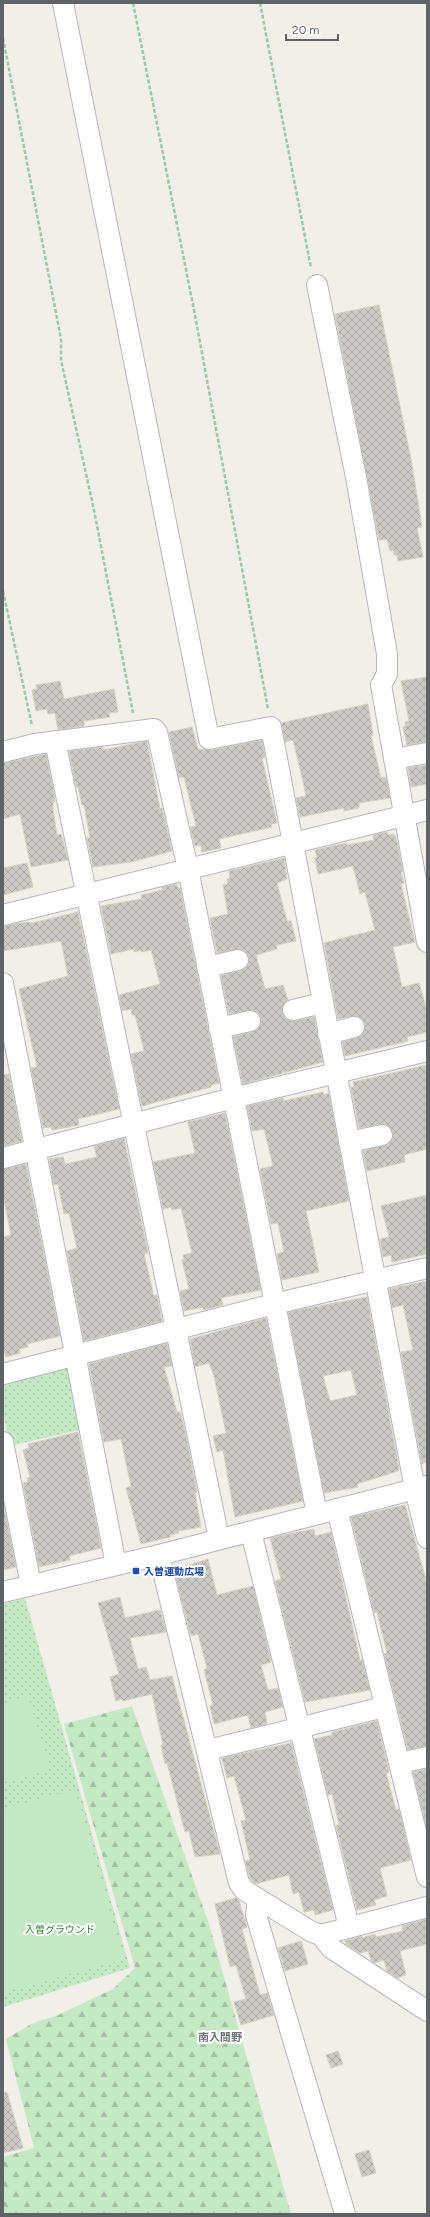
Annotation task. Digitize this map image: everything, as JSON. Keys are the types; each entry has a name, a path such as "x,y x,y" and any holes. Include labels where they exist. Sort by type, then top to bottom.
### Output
{"street":[{"path":"63,3 209,739 271,727 335,1073 376,1281 421,1488 427,1538"},
{"path":"317,285 356,477 387,654 387,674 381,685 427,942"},
{"path":"3,752 35,744 55,741 154,729 158,732 188,870 317,1514"},
{"path":"55,741 219,1539"},
{"path":"394,760 427,753"},
{"path":"3,915 427,810"},
{"path":"207,967 238,960"},
{"path":"3,983 116,1565"},
{"path":"293,1010 322,1003"},
{"path":"219,1028 250,1021"},
{"path":"328,1034 354,1027"},
{"path":"3,1158 233,1098 427,1051"},
{"path":"349,1142 382,1135"},
{"path":"3,1374 75,1354 274,1304 427,1268"},
{"path":"3,1442 31,1585"},
{"path":"3,1592 159,1555 421,1488"},
{"path":"337,1509 384,1707 400,1764 427,1877"},
{"path":"251,1532 349,1927"},
{"path":"159,1555 208,1750 239,1883 244,1890 312,1932 321,1935 331,1948 427,2010"},
{"path":"208,1750 384,1707"},
{"path":"400,1764 427,1757"},
{"path":"258,1899 256,1915 345,2214"},
{"path":"321,1935 427,1907"}],"path":[{"path":"133,3 194,310 271,727"},
{"path":"260,3 311,270 317,285"},
{"path":"3,38 61,339 62,360 94,510 136,731"},
{"path":"3,591 35,744"}],"green space":[{"path":"69,1365 83,1429 10,1446 3,1413 3,1382"},
{"name":"入曽グラウンド","path":"25,1598 130,1968 3,2007 3,1604"},
{"path":"28,1695 50,1769 3,1783 3,1703"},
{"path":"132,1706 209,1924 291,2214 3,2214 3,2157 34,2148 6,2039 33,2023 56,2016 113,1989 135,1968 64,1724"},
{"path":"75,1789 124,1959 3,1993 3,1809"}],"building":[{"path":"379,305 412,464 422,527 417,528 423,557 398,561 397,555 394,555 393,550 390,551 387,539 379,540 335,314"},
{"path":"427,677 427,742 407,745 403,727 406,726 405,722 409,721 401,681"},
{"path":"60,681 64,699 114,689 118,712 109,713 110,717 84,721 84,726 58,730 55,713 48,714 47,709 36,711 32,690 37,689 36,685"},
{"path":"368,704 373,735 371,736 381,778 386,777 390,798 359,803 359,808 344,811 344,808 300,817 296,798 306,796 293,740 285,742 281,723"},
{"path":"192,727 198,749 211,750 262,740 265,758 262,758 277,823 271,824 272,827 219,839 221,848 202,852 201,845 195,846 190,827 196,826 184,777 179,778 169,732"},
{"path":"147,741 160,809 162,808 172,851 131,862 93,867 87,838 90,838 84,805 82,805 78,787 76,787 69,751 103,747 103,750"},
{"path":"46,754 54,792 55,802 53,802 53,809 57,835 61,834 68,860 31,867 20,814 3,819 3,763"},
{"path":"427,765 427,784 411,787 408,768"},
{"path":"387,832 388,835 394,834 397,841 403,871 401,872 404,883 401,884 415,942 393,947 402,987 419,983 427,1010 427,1032 407,1037 408,1041 345,1056 342,1042 362,1035 365,1024 362,1019 357,1016 338,1019 324,943 375,930 365,892 360,894 353,866 318,874 315,850 346,843 347,845 374,840 373,835"},
{"path":"284,858 287,879 277,883 287,921 291,921 296,941 276,945 277,949 256,955 265,989 283,985 288,1000 282,1007 284,1018 295,1021 314,1017 323,1062 243,1084 233,1037 257,1030 261,1019 258,1013 253,1010 229,1014 221,976 245,969 249,958 246,952 241,949 217,953 210,918 228,914 223,885 228,884 227,879 230,878 229,871"},
{"path":"27,863 33,887 3,895 3,868"},
{"path":"177,884 178,888 180,888 219,1083 211,1085 211,1087 142,1106 131,1054 144,1051 135,1015 132,1015 131,1009 122,1011 119,995 160,984 151,950 134,952 134,949 111,954 101,906 142,899 141,895 163,890 162,887"},
{"path":"78,912 119,1109 78,1119 79,1125 52,1130 51,1127 43,1128 31,1068 37,1067 19,989 68,976 61,941 3,951 3,926 28,922 32,923"},
{"path":"427,1065 427,1149 404,1155 405,1162 367,1171 363,1151 389,1144 393,1133 390,1127 385,1124 359,1128 351,1087 354,1087 353,1082"},
{"path":"9,1074 22,1141 3,1146 3,1075"},
{"path":"323,1092 324,1095 329,1093 349,1201 306,1211 319,1272 282,1280 277,1254 284,1252 278,1223 271,1224 260,1169 273,1166 264,1129 252,1131 247,1106 283,1098 284,1101"},
{"path":"225,1113 261,1290 221,1298 223,1305 204,1310 203,1307 184,1311 180,1291 189,1289 182,1260 184,1260 183,1255 192,1253 181,1208 172,1210 171,1207 163,1209 153,1162 195,1153 188,1122"},
{"path":"124,1138 148,1253 144,1254 154,1296 157,1295 162,1321 84,1341 67,1251 77,1248 69,1213 64,1214 58,1184 54,1185 49,1159 63,1157 65,1164 97,1157 94,1146"},
{"path":"26,1164 60,1336 27,1344 28,1347 19,1349 20,1353 6,1357 3,1347 3,1237 11,1235 3,1195 3,1169"},
{"path":"427,1195 427,1254 392,1262 391,1255 383,1257 380,1239 389,1237 381,1206"},
{"path":"427,1281 427,1462 422,1464 401,1352 413,1350 403,1305 392,1308 389,1289"},
{"path":"367,1297 399,1469 398,1471 357,1484 358,1487 324,1493 288,1312","holes":["351,1370 357,1395 330,1401 323,1376"]},
{"path":"266,1318 303,1501 235,1517 223,1450 217,1452 213,1436 226,1433 214,1376 209,1363 195,1367 190,1339"},
{"path":"167,1343 172,1366 164,1367 177,1412 180,1412 185,1431 197,1491 195,1493 201,1527 178,1531 179,1533 170,1535 170,1537 141,1544 126,1488 131,1486 121,1439 104,1442 89,1364"},
{"path":"78,1432 101,1548 69,1556 70,1560 39,1567 23,1483 28,1482 27,1478 30,1477 23,1450 29,1448 28,1444"},
{"path":"3,1502 16,1567 3,1570"},
{"path":"405,1505 427,1583 427,1746 408,1750 384,1654 387,1653 377,1612 374,1613 351,1517"},
{"path":"314,1529 315,1536 331,1532 360,1660 362,1660 370,1690 305,1702 275,1581 281,1579 270,1538"},
{"path":"208,1559 217,1595 253,1586 271,1662 261,1665 268,1690 278,1688 283,1707 265,1712 267,1724 251,1728 248,1715 214,1724 210,1706 213,1705 204,1670 207,1668 198,1634 191,1636 174,1570"},
{"path":"120,1597 125,1618 160,1610 166,1632 130,1638 138,1669 146,1667 150,1680 172,1676 220,1854 195,1857 189,1831 185,1832 167,1763 165,1764 161,1745 163,1745 152,1694 123,1701 122,1699 116,1701 110,1677 119,1674 98,1603"},
{"path":"377,1721 389,1772 386,1773 396,1810 399,1809 411,1860 380,1868 387,1896 374,1900 376,1905 357,1910 336,1825 339,1825 332,1794 328,1795 314,1739 332,1735 332,1732"},
{"path":"291,1743 333,1910 315,1915 314,1910 304,1912 299,1892 293,1894 289,1875 255,1884 250,1878 245,1861 250,1860 241,1821 246,1820 234,1776 227,1778 222,1758"},
{"path":"427,1769 427,1826 426,1826 413,1772"},
{"path":"236,1898 239,1901 247,1927 242,1929 260,1995 267,1993 274,2015 241,2025 234,2002 246,1999 236,1965 230,1967 215,1904"},
{"path":"427,1919 427,1944 400,1951 406,1975 397,1978 387,1971 384,1960 374,1963 371,1960 368,1951 360,1953 346,1944 345,1941 362,1936 362,1938 375,1934 376,1937 403,1931 402,1926"},
{"path":"301,1941 308,1964 285,1971 278,1948"},
{"path":"338,2051 343,2064 331,2068 326,2055"},
{"path":"7,2092 23,2148 3,2153 3,2093"},
{"path":"369,2150 376,2173 362,2177 355,2154"}],"place":[{"name":"入曽運動広場","path":"136,1571"}],"district":[{"name":"南入間野","path":"220,2037"}]}
